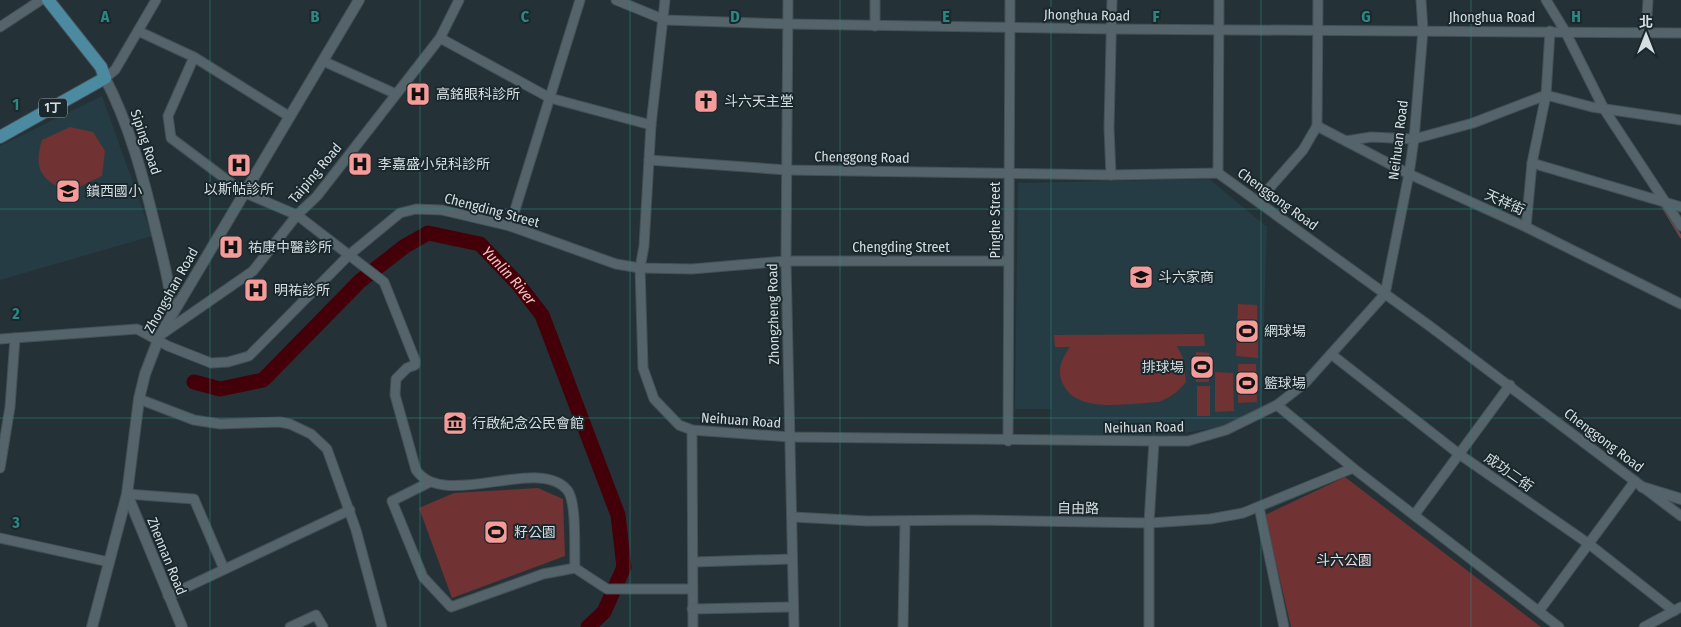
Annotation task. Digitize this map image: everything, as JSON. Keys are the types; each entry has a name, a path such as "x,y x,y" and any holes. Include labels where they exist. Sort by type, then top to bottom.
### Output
{"main road":[{"name":"Siping Road","path":"48,0 101,67 104,78"},
{"name":"1丁","path":"0,137 104,78"}],"street":[{"path":"0,26 41,0"},
{"path":"104,78 115,70 156,0"},
{"name":"Zhongshan Road","path":"92,627 127,494 139,399 145,374 159,337 243,192 359,0"},
{"name":"Taiping Road","path":"159,337 253,271 297,216 317,196 440,38 459,0"},
{"path":"510,226 580,0"},
{"name":"Jhonghua Road","path":"616,0 665,20 788,24 1111,30 1422,30 1681,33"},
{"path":"640,268 644,246 651,124 665,20 665,0"},
{"name":"Zhongzheng Road","path":"788,0 786,261 793,517 792,607 794,627"},
{"path":"875,0 875,26"},
{"name":"Pinghe Street","path":"1008,440 1008,174 1011,128 1010,0"},
{"path":"1111,175 1109,128 1112,0"},
{"path":"1218,173 1219,0"},
{"path":"1258,201 1303,150 1317,126 1318,0"},
{"name":"Neihuan Road","path":"640,268 643,368 654,400 679,425 692,430 790,437 1188,441 1226,430 1277,405 1305,383 1385,294 1409,174 1414,139 1422,30 1421,0"},
{"path":"1546,0 1557,31 1599,108 1681,226"},
{"path":"1646,32 1648,0"},
{"path":"138,31 194,57 290,117"},
{"path":"1526,227 1532,163 1557,31"},
{"path":"440,38 550,98 651,124"},
{"path":"194,57 168,116 171,138 243,192 297,216 384,282 415,360 415,365 403,371 396,379 395,395 416,470 428,483"},
{"path":"323,61 396,94"},
{"name":"Siping Road","path":"104,78 114,97 142,173 170,285 172,314"},
{"path":"1346,140 1371,137 1414,139 1473,123 1546,95 1599,108 1681,120"},
{"name":"天祥街","path":"1317,126 1409,174 1526,227 1681,304"},
{"name":"Chenggong Road","path":"650,160 787,170 1111,175 1218,173 1510,385 1681,516"},
{"path":"1532,163 1681,207"},
{"name":"Chengding Street","path":"0,339 137,330 159,337 210,362 228,362 249,356 349,255 400,213 416,209 442,210 510,226 616,264 640,268 692,269 786,261 1008,261"},
{"path":"0,468 10,407 16,338"},
{"name":"成功二街","path":"1331,354 1459,454 1589,544 1677,609"},
{"path":"1415,514 1510,385"},
{"path":"139,399 194,420 243,424 280,422 290,424 311,434 327,449 350,510 382,627"},
{"path":"1277,405 1353,468 1559,627"},
{"path":"0,407 10,407"},
{"path":"692,430 693,627"},
{"path":"1149,627 1149,523 1154,441"},
{"name":"自由路","path":"793,517 905,522 974,520 1149,523 1210,519 1243,513 1353,468"},
{"path":"575,568 573,508 568,492 559,484 543,478 446,486 428,483 392,501 423,577 451,607 543,574 575,568 607,589 631,587 692,589"},
{"path":"1539,612 1589,544 1638,484 1680,497 1672,509"},
{"path":"127,494 194,499 224,569"},
{"name":"Zhennan Road","path":"127,494 182,627"},
{"path":"1259,507 1284,627"},
{"path":"168,596 350,510"},
{"path":"903,627 905,522"},
{"path":"0,538 108,562"},
{"path":"693,562 792,559"},
{"path":"692,608 792,607"},
{"path":"1644,627 1677,609"},
{"path":"290,627 316,615 323,627"}],"shaded area":[{"name":"鎮西國小","path":"102,96 152,236 0,280 0,146"},
{"name":"斗六家商","path":"1209,179 1267,227 1261,410 1224,426 1173,435 1052,435 1052,409 1015,409 1018,183"}],"green space":[{"path":"70,127 93,132 105,151 102,176 69,192 59,188 46,178 39,166 38,159 42,140"},
{"name":"網球場","path":"1238,304 1257,305 1258,358 1236,356"},
{"path":"1204,334 1205,346 1177,346 1184,360 1186,382 1180,389 1158,402 1120,405 1093,404 1071,395 1064,386 1060,375 1064,356 1070,347 1055,347 1054,335"},
{"name":"排球場","path":"1196,352 1209,353 1209,382 1196,382"},
{"name":"籃球場","path":"1238,364 1256,364 1257,402 1238,403"},
{"name":"籃球場","path":"1215,372 1233,373 1234,411 1215,412"},
{"name":"排球場","path":"1197,386 1210,386 1210,416 1197,416"},
{"name":"斗六公園","path":"1345,477 1541,627 1291,627 1265,515"},
{"name":"籽公園","path":"538,488 563,499 565,556 452,598 419,508 454,493"}],"waterway":[{"path":"1661,204 1681,237"},
{"name":"Yunlin River","path":"194,382 220,389 263,380 360,281 405,246 428,233 480,244 518,284 542,315 618,515 624,567 604,612 588,627"}],"place":[{"name":"高銘眼科診所","path":"418,94"},
{"name":"斗六天主堂","path":"706,101"},
{"name":"李嘉盛小兒科診所","path":"360,164"},
{"name":"以斯帖診所","path":"239,165"},
{"name":"鎮西國小","path":"68,191"},
{"name":"祐康中醫診所","path":"231,247"},
{"name":"斗六家商","path":"1141,277"},
{"name":"明祐診所","path":"256,290"},
{"name":"網球場","path":"1247,331"},
{"name":"排球場","path":"1202,367"},
{"name":"籃球場","path":"1247,383"},
{"name":"行啟紀念公民會館","path":"455,423"},
{"name":"籽公園","path":"496,532"}]}
